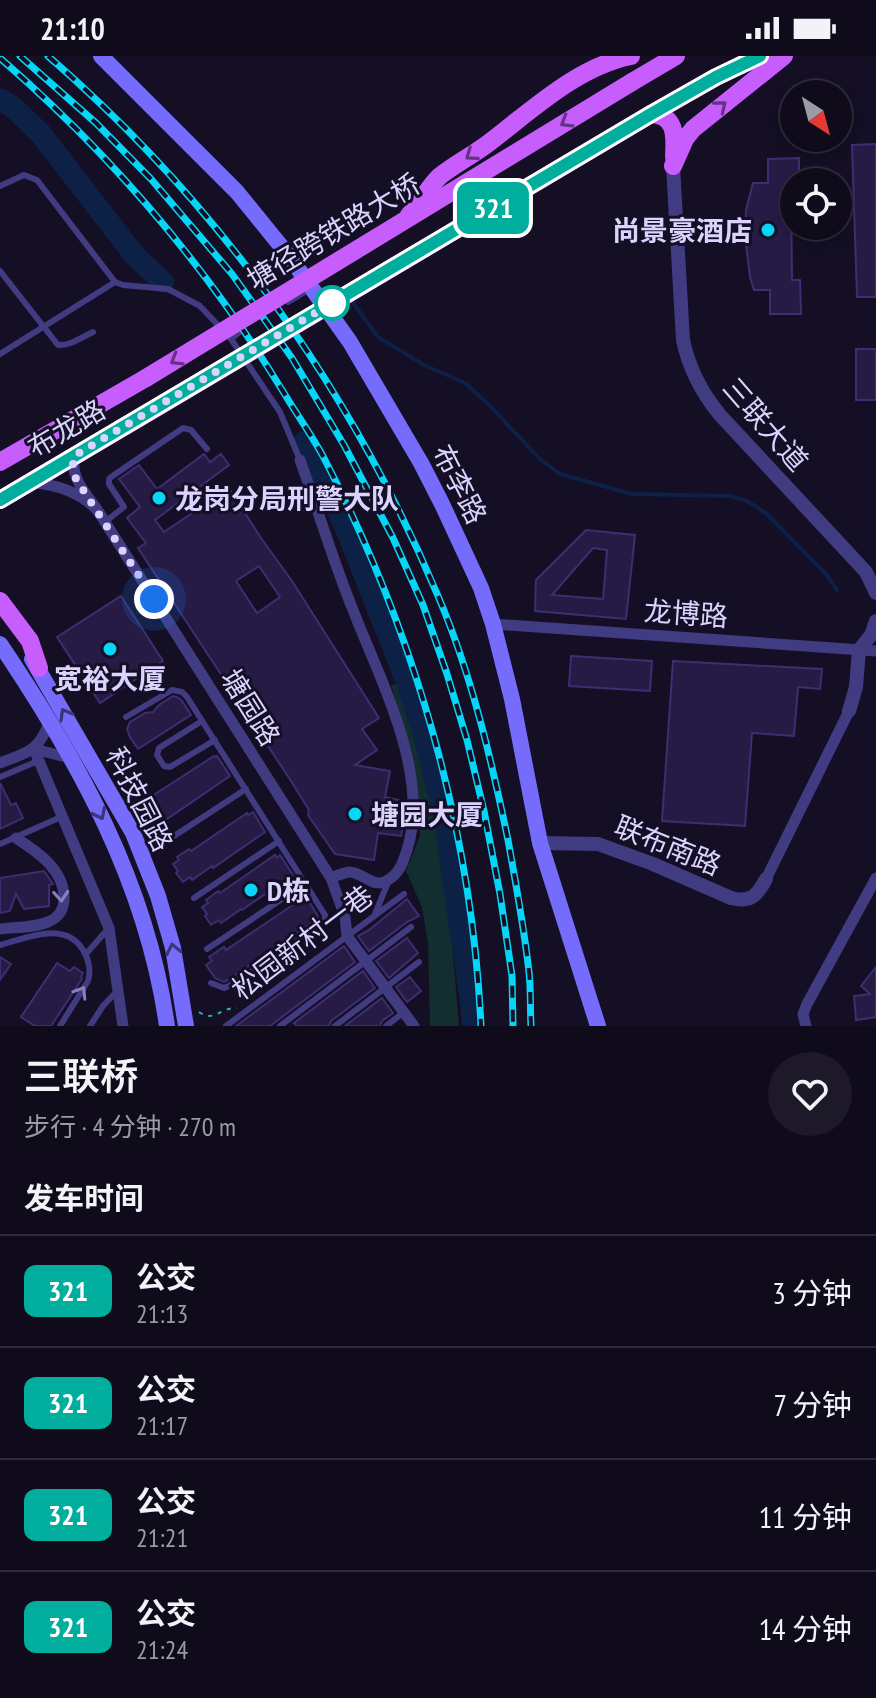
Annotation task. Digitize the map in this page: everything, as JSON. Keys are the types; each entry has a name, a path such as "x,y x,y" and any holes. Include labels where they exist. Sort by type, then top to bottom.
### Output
{"main road":[{"name":"布李路","path":"101,56 237,192 313,287 350,342 421,463 462,543 493,624 512,699 540,843 598,1026"},
{"name":"塘径跨铁路大桥","path":"146,378 676,56"},
{"path":"651,114 760,56"},
{"path":"673,166 693,129 784,56"},
{"path":"313,287 396,227 444,174 572,81 623,57"},
{"path":"651,114 666,119 674,130 673,166"},
{"name":"布龙路","path":"0,500 651,114"},
{"name":"布龙路","path":"0,462 146,378"},
{"path":"0,601 30,641 39,668"},
{"name":"科技园路","path":"0,616 39,668 133,833 158,896 173,948 186,1026"},
{"name":"科技园路","path":"0,644 50,721 90,792 131,883 158,971 167,1026"}],"street":[{"name":"三联大道","path":"673,166 683,340 696,380 720,415 866,572 876,593"},
{"name":"塘园路","path":"74,456 74,474 331,878 345,917 347,936"},
{"path":"300,460 352,609 397,722 409,764 413,809 412,835 403,865 389,880 382,884 374,883 348,872 331,878"},
{"name":"塘园路","path":"28,483 66,490 91,503 98,511"},
{"path":"766,879 849,711 856,687 859,650 871,635 876,621"},
{"name":"龙博路","path":"493,624 876,651"},
{"path":"50,721 36,755 109,928 123,1026"},
{"path":"2,759 36,755 70,758"},
{"path":"0,929 51,921 61,913 63,906 62,886 50,864 16,838"},
{"name":"联布南路","path":"540,843 598,844 741,901 753,897 766,879"},
{"path":"806,1026 803,1014 807,1004 876,878"},
{"path":"347,936 414,1026"}],"lane":[{"path":"0,186 24,175 37,180 115,282 168,289 200,306 231,339 280,412 300,460"},
{"path":"0,271 54,341 63,346 93,332"},
{"path":"0,354 115,282"},
{"path":"288,302 313,287"},
{"path":"231,339 241,331"},
{"path":"105,522 124,507 108,481 111,477 183,428 191,430 207,449"},
{"path":"126,717 172,690 182,692 324,910 325,921 231,985 224,988 211,983"},
{"path":"202,721 159,748 157,755 164,766 170,767 215,740"},
{"path":"0,777 36,755"},
{"path":"142,857 246,789"},
{"path":"0,844 61,817"},
{"path":"194,898 279,841"},
{"path":"375,915 389,880"},
{"path":"207,949 306,883"},
{"name":"松园新村一巷","path":"226,1026 404,894"},
{"path":"280,1026 411,927"},
{"path":"86,954 109,928"},
{"path":"0,945 54,933 66,934 79,944 86,954 90,975 60,1026"},
{"path":"335,1026 419,962"},
{"path":"90,1026 118,990"},
{"path":"386,1026 404,1012"}],"path":[{"path":"183,1008 207,1017 230,1007 250,1008"}],"green space":[{"path":"402,683 432,803 449,907 459,1026 430,1026 428,943 422,907 406,871 420,836 417,787 407,736 391,685"}],"building":[{"path":"876,144 876,297 857,297 852,145"},
{"name":"尚景豪酒店","path":"799,158 799,168 780,168 780,240 792,240 792,280 800,280 801,314 770,314 770,290 754,290 750,277 745,237 746,210 753,183 768,183 768,159"},
{"path":"856,349 876,349 876,400 856,400"},
{"path":"204,454 210,462 221,454 229,465 155,520 164,532 229,488 379,718 362,729 377,750 355,765 390,771 385,797 399,800 397,813 404,814 404,820 401,836 378,833 374,860 335,854 308,815 309,810 291,781 138,548 146,543 127,518 140,507 119,479 139,465 157,489","holes":["259,566 280,597 257,613 236,581"]},
{"path":"586,530 635,535 626,619 535,611 536,580","holes":["593,548 607,550 603,599 552,595"]},
{"name":"宽裕大厦","path":"121,596 163,661 100,703 57,637"},
{"path":"571,656 652,661 650,691 569,686"},
{"path":"673,661 822,669 820,689 798,687 794,736 752,733 745,826 662,821"},
{"path":"173,696 182,701 191,715 138,749 127,729 130,722 153,712"},
{"path":"214,756 230,776 161,823 149,801 152,796"},
{"path":"0,783 11,805 16,803 23,818 0,829"},
{"path":"253,812 265,832 213,868 183,882 173,864 179,860 177,857"},
{"name":"D栋","path":"275,855 277,858 280,855 293,875 221,923 219,920 211,925 202,907 208,903 206,900"},
{"path":"44,871 53,884 49,885 49,906 24,909 16,894 10,911 0,913 0,878"},
{"path":"307,898 319,918 228,980 224,982 215,978 206,965 212,961 209,957 224,947 226,950"},
{"path":"407,899 419,916 369,951 358,936"},
{"path":"407,938 418,953 389,978 376,961"},
{"path":"344,946 355,962 270,1026 236,1026"},
{"path":"0,957 11,964 0,980"},
{"path":"57,963 70,971 74,967 83,973 82,979 51,1026 35,1026 21,1017"},
{"path":"876,967 876,1017 856,1020 854,996 870,994 861,986"},
{"path":"363,971 375,988 331,1021 329,1026 297,1026 294,1023"},
{"path":"410,977 421,991 407,1002 396,987"},
{"path":"382,998 393,1013 380,1026 345,1026"}],"waterway":[{"path":"0,99 41,134 135,256 163,282"},
{"path":"351,300 378,337 424,365 465,383 540,459 560,474 632,494 730,496 747,501 767,514 826,574 837,590"},
{"path":"304,442 345,526 423,731 444,816 473,1026"}],"railway":[{"path":"20,56 96,123 151,179 232,274 292,358 344,445 393,538 423,605 467,740 500,894 512,976 513,1026"},
{"path":"48,56 110,113 168,173 223,237 321,373 403,519 450,625 487,747 522,922 530,978 531,1026"},
{"path":"0,58 119,173 190,257 254,346 325,460 386,594 412,664 433,735 465,879 481,1026"}],"bus line":[{"name":"321","path":"0,500 651,114 760,56"}],"place":[{"name":"尚景豪酒店","path":"768,230"},
{"name":"龙岗分局刑警大队","path":"159,498"},
{"name":"宽裕大厦","path":"110,649"},
{"name":"塘园大厦","path":"355,814"},
{"name":"D栋","path":"251,890"}],"route":[{"path":"154,599 76,479 74,456 332,303"}]}
